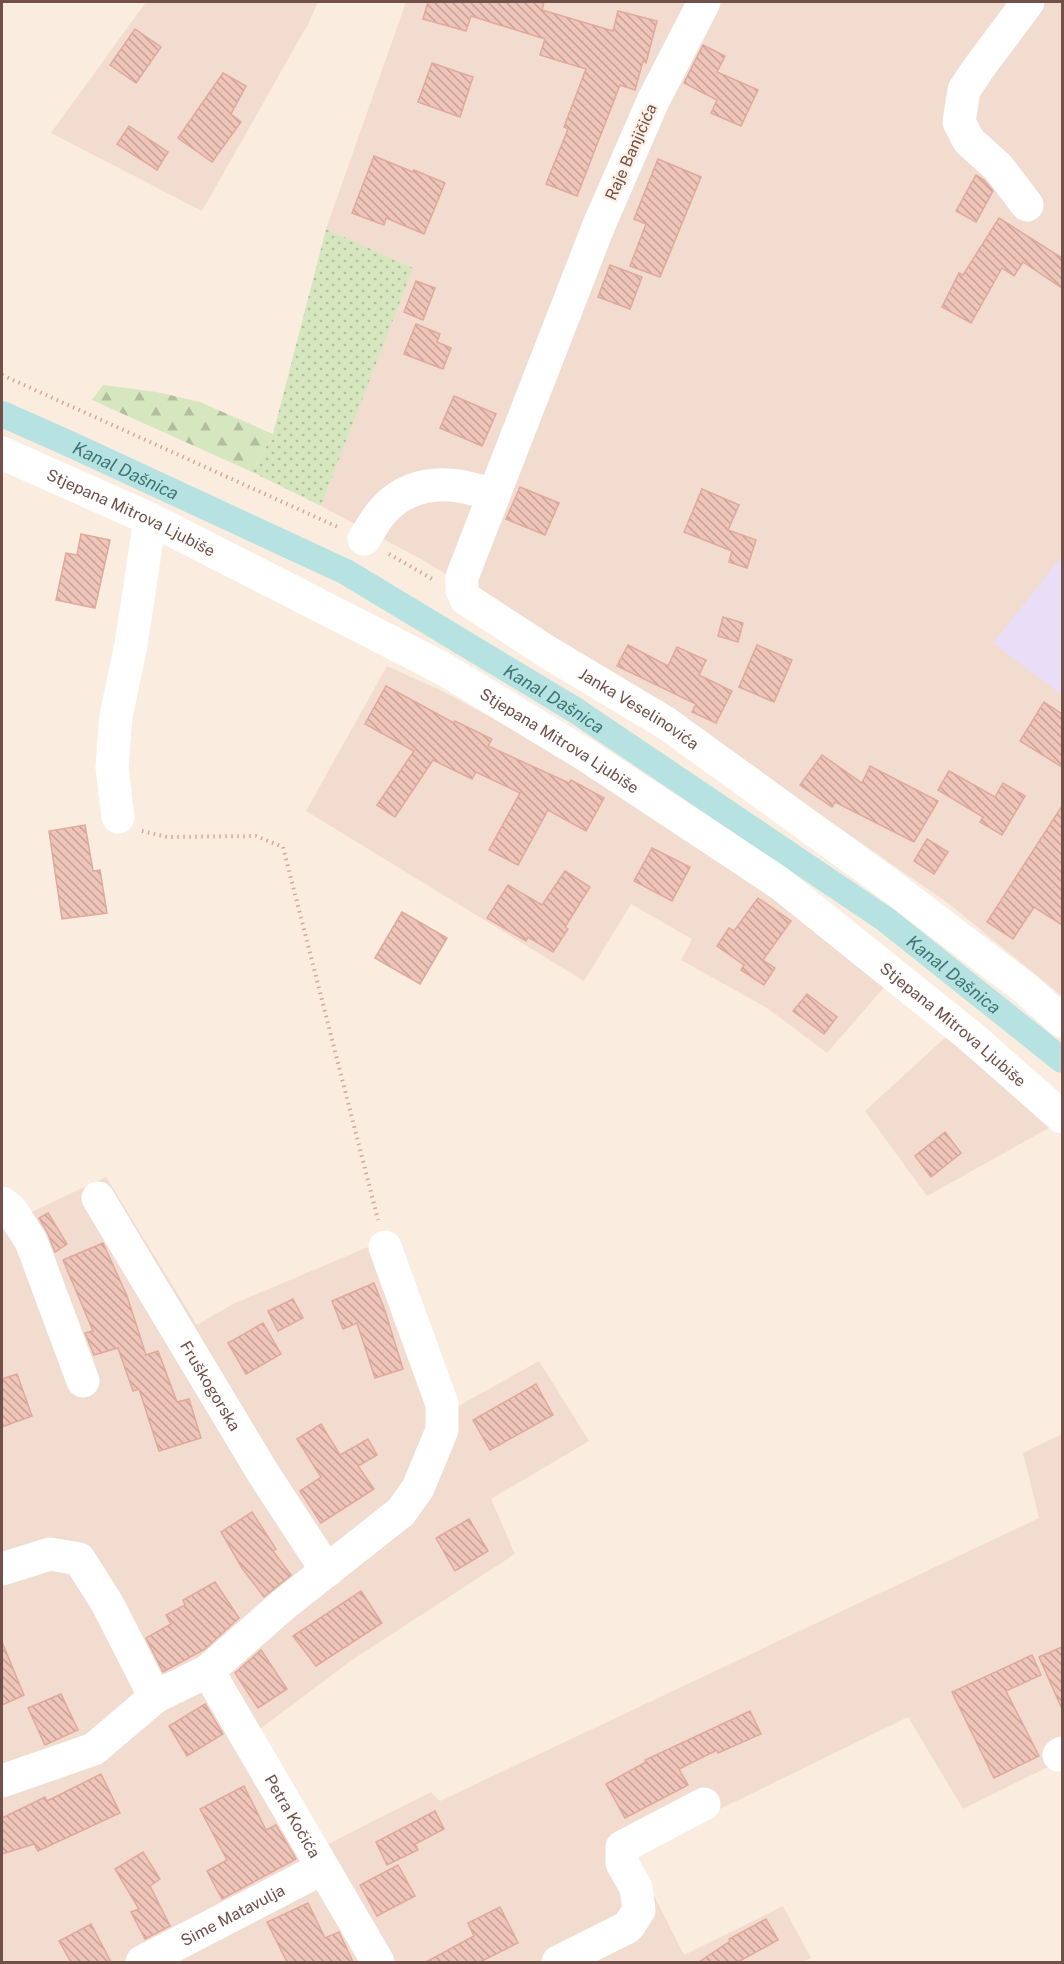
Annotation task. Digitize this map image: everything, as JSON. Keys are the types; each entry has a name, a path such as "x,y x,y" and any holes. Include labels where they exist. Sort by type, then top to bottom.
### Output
{"street":[{"path":"1027,205 998,167 969,141 959,122 964,90 1028,2"},
{"name":"Raje Banjičića","path":"493,496 599,225 693,4"},
{"name":"Stjepana Mitrova Ljubiše","path":"2,453 150,519 442,668 594,760 778,882 970,1036 1062,1117"},
{"path":"364,539 382,512 398,498 414,489 432,484 453,484 474,488 493,496 462,577 462,590 466,599"},
{"path":"118,816 112,767 116,716 132,645 150,519"},
{"name":"Janka Veselinovića","path":"466,599 549,653 666,723 887,883 1026,989 1062,1021"},
{"name":"Fruškogorska","path":"98,1198 263,1473 327,1571"},
{"path":"2,1203 11,1210 31,1241 83,1381"},
{"path":"2,1781 94,1749 155,1696 208,1671 283,1605 401,1512 418,1488 442,1430 442,1404 385,1247"},
{"path":"2,1569 50,1554 79,1560 107,1603 155,1696"},
{"name":"Petra Kočića","path":"208,1671 378,1962"},
{"path":"558,1962 628,1927 639,1910 636,1888 622,1863 622,1847 704,1804"},
{"name":"Sime Matavulja","path":"142,1962 323,1868"}],"path":[{"path":"2,375 364,539 466,599"},
{"path":"118,816 142,831 166,837 256,836 284,847 385,1247"}],"shaded area":[{"path":"146,2 318,2 308,24 202,211 51,133"},
{"path":"406,2 1062,2 1062,996 949,904 682,718 419,558 321,506 412,268 326,229"},
{"path":"1062,556 1062,695 993,643"},
{"path":"387,666 442,691 564,757 810,924 887,984 827,1053 767,1008 681,960 692,939 631,904 584,981 306,811"},
{"path":"949,1034 1056,1124 927,1196 865,1111"},
{"path":"106,1177 197,1325 233,1304 373,1245 455,1408 539,1361 589,1441 491,1499 515,1554 352,1660 260,1729 212,1657 84,1740 2,1769 2,1219 27,1214"},
{"path":"1062,1434 1062,1760 963,1809 908,1717 632,1852 684,1955 783,1906 811,1958 802,1962 392,1962 326,1845 431,1792 440,1801 1039,1518 1023,1453"},
{"path":"203,1681 368,1962 2,1962 2,1792"}],"green space":[{"path":"326,229 413,268 321,506 252,472 273,434"},
{"path":"103,385 157,392 200,402 273,434 252,472 92,400"}],"building":[{"path":"428,2 544,2 542,10 613,31 618,11 657,21 646,63 643,61 635,90 620,85 577,196 546,184 568,129 564,127 586,69 540,55 545,39 471,16 466,31 423,19"},
{"path":"135,29 161,47 136,83 110,65"},
{"path":"703,45 725,56 717,72 758,90 741,126 711,113 717,100 684,83"},
{"path":"432,63 473,77 460,117 418,102"},
{"path":"223,73 246,86 231,114 241,122 212,162 178,138"},
{"path":"129,126 168,152 157,170 117,144"},
{"path":"374,156 445,183 424,234 386,218 384,225 352,213"},
{"path":"658,159 701,177 660,277 630,266 646,224 634,219"},
{"path":"976,175 984,180 993,191 976,222 956,211"},
{"path":"999,218 1062,258 1062,288 1023,262 1014,276 1002,268 971,323 942,307 959,273 963,275"},
{"path":"610,265 642,277 630,309 598,297"},
{"path":"416,281 435,288 423,320 404,312"},
{"path":"416,324 440,334 437,342 451,348 443,369 404,354"},
{"path":"454,396 496,414 482,446 440,428"},
{"path":"520,487 559,503 545,535 506,519"},
{"path":"702,489 739,505 728,530 756,540 747,568 729,562 732,551 684,532"},
{"path":"81,534 110,540 95,608 56,600 66,553 77,555"},
{"path":"723,617 743,623 738,642 718,636"},
{"path":"628,645 668,666 677,647 706,660 699,675 732,691 716,723 692,712 696,704 617,666"},
{"path":"757,645 792,660 774,702 739,687"},
{"path":"386,686 454,723 455,721 492,739 488,746 569,783 571,780 604,798 586,831 548,810 518,865 489,850 520,793 476,772 472,779 433,760 395,817 377,805 414,751 365,724"},
{"path":"1044,702 1062,714 1062,767 1020,741"},
{"path":"822,755 862,783 870,766 938,801 914,842 835,802 832,807 800,785"},
{"path":"949,771 995,797 1003,783 1025,796 1002,835 980,822 983,817 938,790"},
{"path":"1062,806 1062,925 1034,907 1013,939 987,922"},
{"path":"85,825 93,871 100,870 107,913 62,919 49,831"},
{"path":"927,839 948,852 934,874 914,861"},
{"path":"652,848 690,867 672,901 634,881"},
{"path":"565,871 590,887 565,927 568,929 553,952 528,937 526,941 487,918 508,885 542,905"},
{"path":"758,898 791,921 763,960 775,968 764,985 741,970 744,965 717,946 729,928 734,931"},
{"path":"402,912 447,938 420,984 375,958"},
{"path":"807,994 837,1017 824,1034 793,1011"},
{"path":"945,1132 961,1153 931,1177 915,1156"},
{"path":"48,1213 67,1244 55,1252 39,1218"},
{"path":"103,1243 127,1296 146,1355 158,1351 177,1402 189,1399 201,1438 159,1451 139,1389 133,1391 118,1348 94,1355 85,1333 93,1331 63,1260"},
{"path":"374,1283 403,1369 375,1378 357,1323 343,1329 332,1301"},
{"path":"293,1299 303,1318 278,1331 268,1311"},
{"path":"263,1323 281,1354 246,1374 228,1343"},
{"path":"17,1374 32,1416 2,1427 2,1379"},
{"path":"536,1384 553,1415 490,1450 473,1420"},
{"path":"321,1424 340,1455 368,1439 377,1455 358,1466 374,1489 321,1523 300,1491 321,1477 297,1439"},
{"path":"252,1512 276,1549 273,1551 291,1575 264,1597 242,1568 221,1532"},
{"path":"469,1519 488,1551 455,1571 436,1538"},
{"path":"215,1582 239,1618 205,1649 163,1672 146,1638 171,1624 166,1615 185,1605 183,1600"},
{"path":"361,1591 382,1623 316,1666 293,1636"},
{"path":"2,1642 24,1695 2,1705"},
{"path":"1062,1647 1062,1709 1039,1657"},
{"path":"261,1650 287,1689 258,1708 235,1673"},
{"path":"1032,1655 1041,1675 1006,1691 1039,1756 994,1778 952,1692"},
{"path":"61,1694 78,1730 45,1745 28,1708"},
{"path":"205,1704 223,1734 187,1756 169,1726"},
{"path":"750,1711 761,1734 718,1753 717,1750 679,1769 688,1785 625,1818 606,1784 646,1762 645,1760"},
{"path":"101,1774 120,1813 38,1851 34,1844 2,1854 2,1818 45,1797 47,1801"},
{"path":"244,1786 266,1830 276,1825 296,1859 222,1899 207,1871 227,1860 200,1809"},
{"path":"435,1811 444,1829 415,1844 418,1850 387,1865 376,1842"},
{"path":"143,1852 160,1879 150,1886 170,1926 145,1939 131,1912 139,1909 115,1869"},
{"path":"398,1865 415,1896 377,1916 360,1885"},
{"path":"308,1903 325,1938 339,1932 353,1962 287,1962 267,1922"},
{"path":"500,1907 518,1943 480,1962 426,1962 474,1936 468,1923"},
{"path":"766,1919 778,1940 738,1962 699,1962 730,1941 729,1939"},
{"path":"91,1924 111,1962 71,1962 59,1941"}],"waterway":[{"name":"Kanal Dašnica","path":"2,414 346,572 575,710 885,919 1062,1060"}]}
